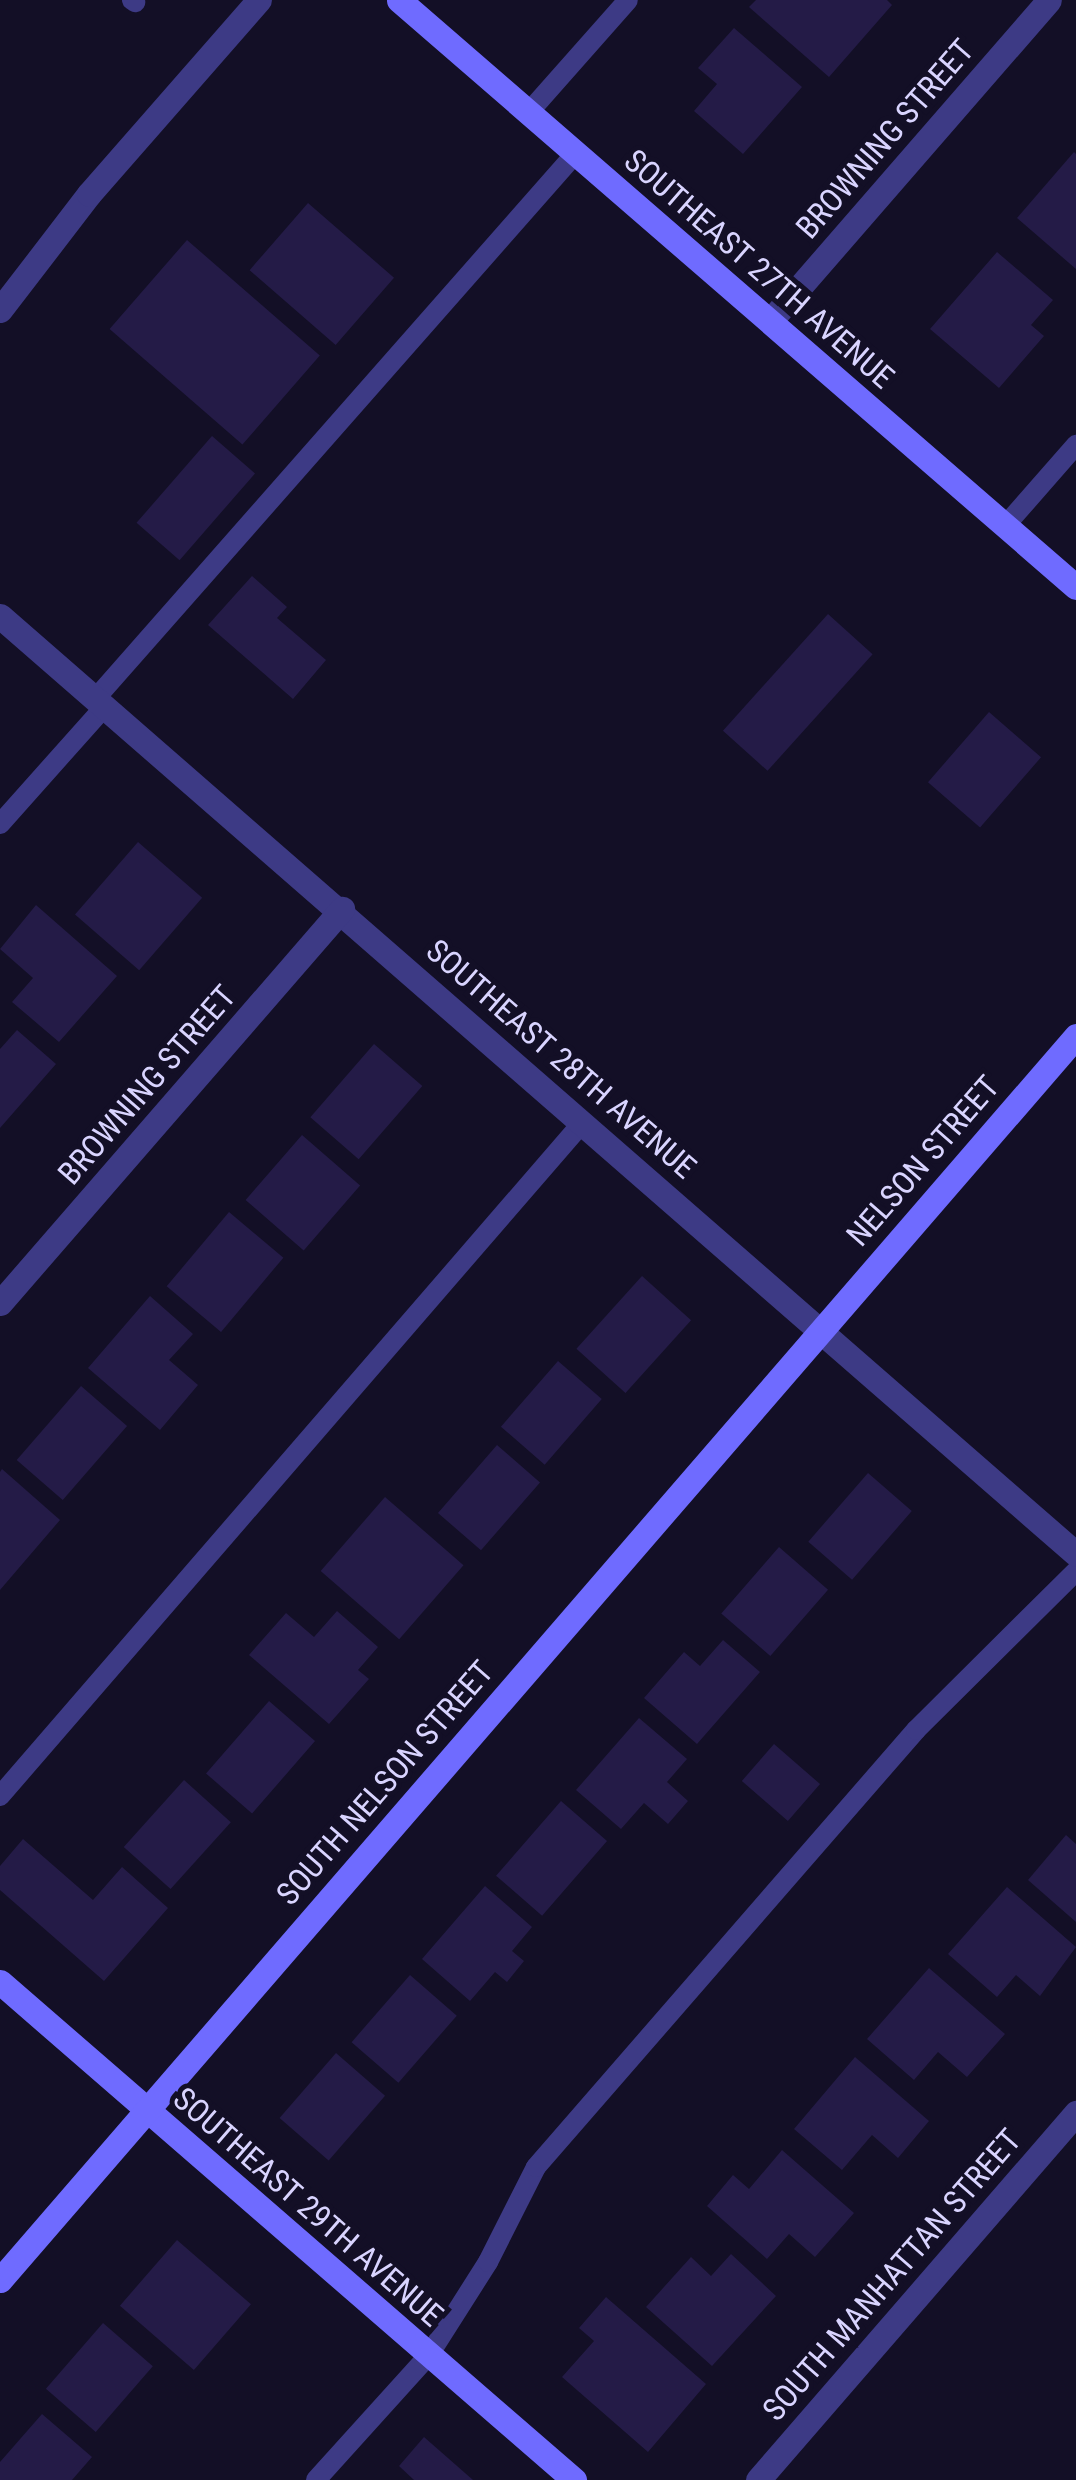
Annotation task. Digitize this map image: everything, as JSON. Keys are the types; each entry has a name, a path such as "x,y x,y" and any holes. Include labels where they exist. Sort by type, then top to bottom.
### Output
{"street":[{"path":"0,310 88,194 259,0"},
{"name":"SOUTHEAST 27TH AVENUE","path":"399,0 1076,587"},
{"name":"BROWNING STREET","path":"770,321 1050,0"},
{"name":"SOUTHEAST 28TH AVENUE","path":"0,616 342,909 1076,1554"},
{"name":"BROWNING STREET","path":"0,1303 342,909"},
{"name":"NELSON STREET","path":"820,1329 1076,1036"},
{"name":"SOUTH NELSON STREET","path":"0,2280 820,1329"},
{"name":"SOUTHEAST 29TH AVENUE","path":"0,1982 574,2480"},
{"name":"SOUTH MANHATTAN STREET","path":"758,2480 1076,2113"}],"lane":[{"path":"529,112 628,0"},
{"path":"0,824 100,702 576,154"},
{"path":"1005,526 1076,445"},
{"path":"0,1796 583,1122"},
{"path":"316,2480 430,2355 488,2262 536,2167 916,1730 1076,1572"}],"building":[{"path":"756,0 887,0 892,5 829,77 749,7"},
{"path":"734,28 802,87 743,154 694,111 717,84 698,68"},
{"path":"1076,154 1076,269 1017,218"},
{"path":"308,203 394,278 336,345 250,270"},
{"path":"187,240 320,355 242,445 110,329"},
{"path":"997,252 1053,300 1031,325 1044,336 999,388 930,329"},
{"path":"212,436 255,473 180,560 137,523"},
{"path":"252,576 287,607 277,618 326,660 293,699 208,625"},
{"path":"828,614 873,654 768,771 723,731"},
{"path":"989,712 1041,757 980,827 928,782"},
{"path":"138,842 202,898 139,970 75,914"},
{"path":"36,905 117,976 59,1042 12,1002 33,978 0,949"},
{"path":"17,1030 56,1064 0,1128 0,1049"},
{"path":"374,1044 422,1086 359,1159 310,1117"},
{"path":"302,1135 360,1186 304,1250 246,1200"},
{"path":"229,1212 283,1258 221,1332 167,1286"},
{"path":"642,1276 691,1320 625,1393 576,1349"},
{"path":"150,1296 193,1334 169,1360 198,1385 160,1430 88,1368"},
{"path":"558,1361 602,1399 545,1465 501,1427"},
{"path":"81,1386 127,1426 63,1500 17,1460"},
{"path":"497,1445 540,1482 481,1550 438,1513"},
{"path":"2,1469 60,1520 0,1590 0,1472"},
{"path":"868,1473 912,1511 852,1580 808,1542"},
{"path":"385,1497 463,1565 399,1639 321,1571"},
{"path":"779,1547 828,1590 770,1656 721,1613"},
{"path":"337,1611 378,1647 358,1670 369,1679 329,1724 249,1655 286,1613 314,1637"},
{"path":"723,1640 760,1672 697,1744 644,1698 684,1652 700,1666"},
{"path":"269,1701 315,1741 252,1813 206,1773"},
{"path":"639,1718 687,1759 667,1782 688,1801 668,1824 644,1803 621,1829 576,1790"},
{"path":"774,1744 820,1784 788,1821 742,1781"},
{"path":"184,1780 231,1822 171,1889 124,1847"},
{"path":"561,1801 607,1841 542,1916 496,1876"},
{"path":"1066,1835 1076,1844 1076,1922 1028,1880"},
{"path":"23,1839 93,1900 122,1867 168,1908 104,1981 0,1890 0,1866"},
{"path":"485,1886 532,1927 512,1951 524,1961 507,1982 495,1972 470,2001 422,1959"},
{"path":"1007,1887 1076,1947 1040,1996 1016,1975 997,1997 948,1954"},
{"path":"929,1968 1005,2034 967,2077 938,2052 914,2080 867,2039"},
{"path":"410,1975 457,2016 398,2083 352,2042"},
{"path":"336,2053 385,2096 329,2161 280,2118"},
{"path":"855,2057 929,2121 898,2158 872,2135 842,2170 794,2129"},
{"path":"782,2150 854,2213 815,2257 789,2234 767,2259 707,2206 733,2175 749,2189"},
{"path":"177,2240 251,2304 194,2370 120,2306"},
{"path":"731,2254 776,2296 712,2366 646,2307 691,2257 711,2276"},
{"path":"606,2297 706,2384 648,2452 562,2377 594,2341 579,2328"},
{"path":"103,2323 153,2366 96,2432 46,2389"},
{"path":"42,2414 92,2457 72,2480 0,2480 0,2462"},
{"path":"424,2437 473,2480 414,2480 399,2466"}]}
